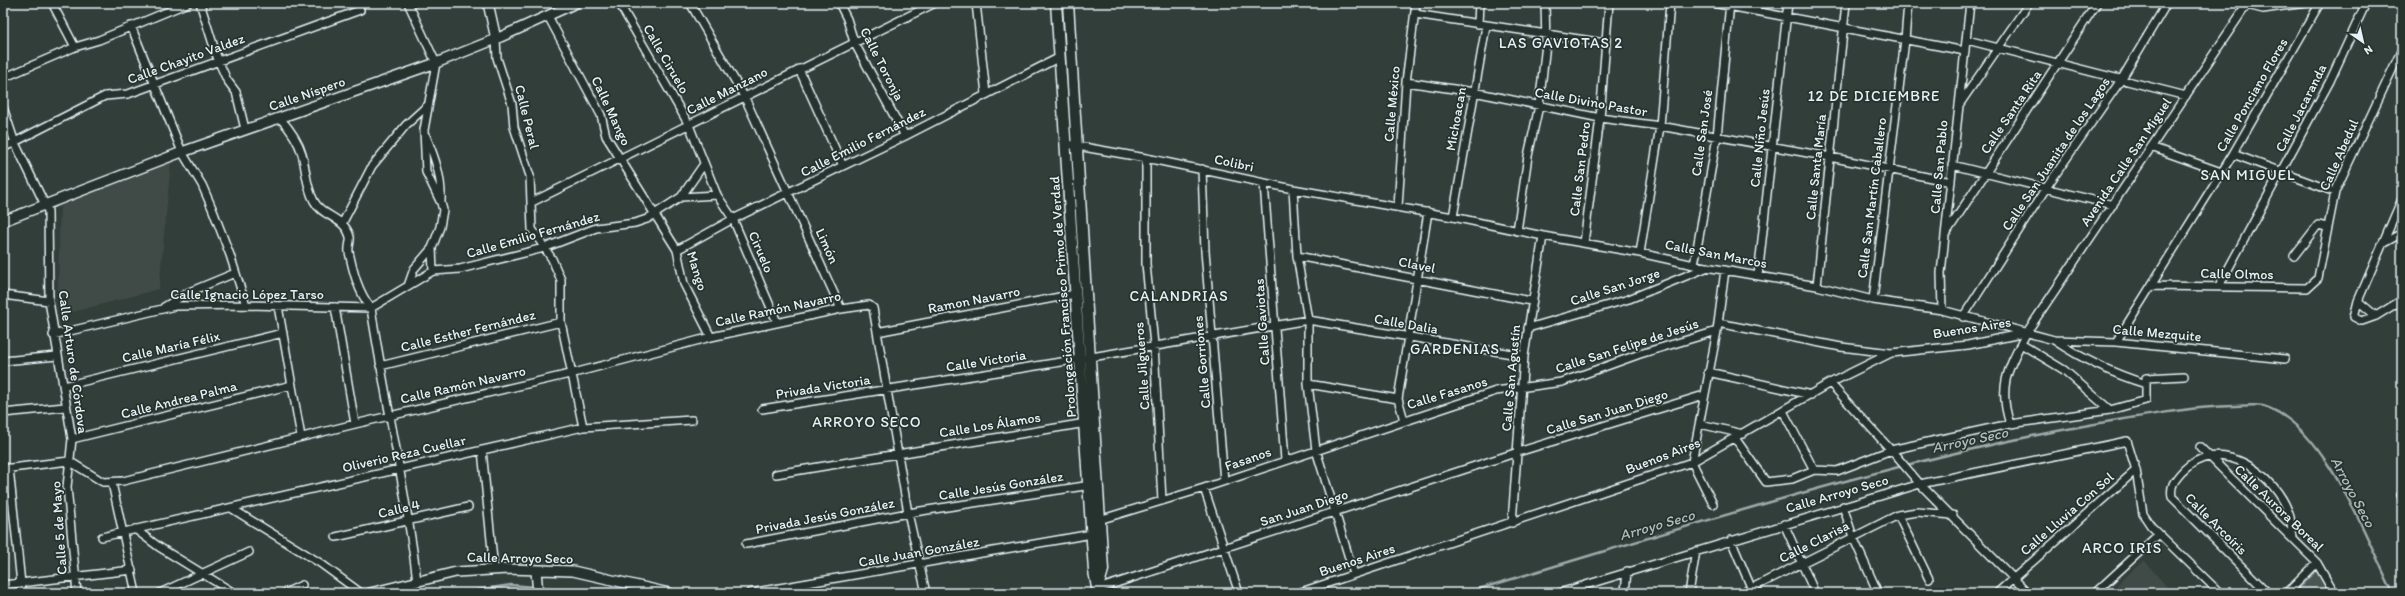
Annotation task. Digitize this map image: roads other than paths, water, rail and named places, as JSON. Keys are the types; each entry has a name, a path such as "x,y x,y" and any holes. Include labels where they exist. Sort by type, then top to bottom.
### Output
{"main road":[{"name":"Prolongación Francisco Primo de Verdad","path":"1056,3 1075,294 1085,358 1093,485 1092,534 1094,571 1098,591"},
{"name":"Prolongación Francisco Primo de Verdad","path":"1068,3 1078,146 1086,423 1093,485 1099,520 1103,570 1098,591"}],"street":[{"path":"52,3 75,46"},
{"path":"3,78 75,46 99,40 188,3"},
{"path":"200,3 218,60 227,80 236,92 246,129"},
{"path":"408,3 414,13 436,63 424,130 426,172 441,203"},
{"path":"488,3 496,40"},
{"name":"Calle Níspero","path":"3,221 182,152 436,63 496,40 576,3"},
{"name":"Calle Ciruelo","path":"619,3 689,125 717,195"},
{"name":"Limón","path":"690,3 745,98 841,309"},
{"name":"Calle Toronja","path":"839,3 847,19 854,42 905,136"},
{"name":"Calle Manzano","path":"532,202 745,98 799,69 934,3"},
{"path":"976,3 986,94"},
{"name":"Calle México","path":"1398,207 1406,82 1416,3"},
{"path":"1478,24 1479,3"},
{"path":"1517,231 1526,171 1539,106 1545,32 1545,3"},
{"name":"Calle San Pedro","path":"1584,243 1600,118 1609,3"},
{"path":"1640,253 1660,126 1670,3"},
{"path":"1713,3 1965,51"},
{"name":"Calle Niño Jesús","path":"1758,276 1788,3"},
{"name":"Calle Santa María","path":"1817,286 1846,3"},
{"name":"Calle San Martín Caballero","path":"1874,300 1888,170 1905,40 1908,3"},
{"name":"Calle San Pablo","path":"1942,310 1941,273 1970,3"},
{"path":"1958,106 2029,3"},
{"name":"Calle Santa Rita","path":"1946,234 2059,64 2097,3"},
{"name":"Calle San Juanita de los Lagos","path":"1963,317 2046,188 2121,80 2167,3"},
{"path":"2239,3 2263,9 2306,3"},
{"name":"Calle Ponciano Flores","path":"2116,342 2233,154 2320,3"},
{"name":"Calle Jacaranda","path":"2219,286 2257,215 2282,174 2330,81 2366,3"},
{"name":"Avenida Calle San Miguel","path":"2010,424 2004,404 2008,370 2027,332 2247,4"},
{"name":"Calle San José","path":"1694,265 1717,138 1729,5"},
{"name":"Calle Chayito Valdez","path":"3,148 105,96 128,94 359,6"},
{"path":"1415,14 1486,26 1545,32 1605,43"},
{"name":"Calle Mango","path":"548,16 601,115 606,136 654,216"},
{"path":"131,26 182,152 202,184 230,255 246,305"},
{"name":"Michoacan","path":"1453,217 1486,26"},
{"name":"Calle Peral","path":"496,40 497,58 512,104 514,127 530,176 532,229 561,280 561,322 574,373 583,426"},
{"path":"1967,40 2186,96"},
{"name":"Calle Abedul","path":"2318,278 2335,192 2402,49"},
{"name":"Calle Emilio Fernández","path":"677,250 733,219 905,136 1060,57"},
{"path":"799,69 843,166"},
{"name":"Calle Divino Pastor","path":"1406,82 1474,92 1600,118 1660,126 1717,138 1830,157 1951,182"},
{"path":"342,224 372,166 406,125 428,105"},
{"name":"Calle Arturo de Córdova","path":"3,107 15,143 48,211 48,301 53,335 64,386 65,407 72,439 69,461"},
{"path":"280,118 292,132 302,152 314,201 320,210 335,217 342,224 350,237 349,250 362,297 371,308 389,416 410,520 417,581"},
{"path":"408,286 414,269 432,248 440,227 442,183 437,162 424,130"},
{"name":"Colibri","path":"1066,144 1202,169 1293,189 1398,207"},
{"path":"2151,147 2221,172"},
{"path":"2233,154 2282,174 2335,192"},
{"name":"Calle Jilgueros","path":"1146,158 1146,264 1154,345 1162,501"},
{"name":"Calle Emilio Fernández","path":"371,308 433,271 460,269 544,248 596,228 635,223 654,216 682,197 704,164"},
{"path":"1952,165 2113,205"},
{"name":"Calle Gorriones","path":"1202,169 1205,251 1224,481"},
{"name":"Calle Gaviotas","path":"1264,183 1285,460"},
{"path":"1293,189 1297,256 1308,320 1308,384 1316,450 1354,574"},
{"path":"682,197 717,195"},
{"name":"Ciruelo","path":"717,195 733,219 777,322"},
{"path":"2402,199 2353,313 2357,320 2362,320 2376,316 2402,300"},
{"name":"Calle San Marcos","path":"1398,207 1543,236 1640,253 1694,265 1817,286 1874,300 1942,310 1963,317 2027,332"},
{"path":"1404,420 1398,399 1428,212"},
{"name":"Mango","path":"654,216 677,250 684,284 711,336"},
{"path":"2294,256 2318,225 2327,227"},
{"path":"2382,244 2402,233"},
{"name":"Calle San Agustín","path":"1512,522 1524,356 1531,302 1543,236"},
{"path":"432,248 433,271"},
{"name":"Clavel","path":"1297,256 1418,278 1531,302"},
{"name":"Calle San Jorge","path":"1528,328 1629,299 1708,267"},
{"path":"1712,504 1692,462 1717,331 1725,270"},
{"path":"163,308 189,292 235,273"},
{"name":"Calle Olmos","path":"2151,286 2307,288 2318,278"},
{"name":"Ramon Navarro","path":"877,332 1075,294"},
{"path":"4,296 48,301"},
{"path":"2358,301 2376,316"},
{"name":"Calle Ignacio López Tarso","path":"53,335 163,308 246,305 371,308"},
{"name":"Calle Ramón Navarro","path":"69,461 95,479 112,483 574,373 711,336 841,309 869,305 873,308 877,332"},
{"path":"278,306 301,437"},
{"path":"335,307 355,424"},
{"name":"Calle Dalia","path":"1213,337 1308,320 1407,338 1524,356"},
{"name":"Calle Esther Fernández","path":"380,366 561,322"},
{"path":"1718,322 1840,346 1891,353"},
{"name":"Calle San Felipe de Jesús","path":"1522,387 1562,382 1640,354 1717,331"},
{"path":"877,332 908,513 926,593"},
{"name":"Calle Mezquite","path":"2027,332 2054,340 2116,342 2285,359"},
{"name":"Buenos Aires","path":"1298,593 1692,462 1830,383 1891,353 1968,345 2027,332"},
{"name":"Calle María Félix","path":"64,386 283,333"},
{"name":"Calle Victoria","path":"887,390 1085,358 1154,345 1213,337"},
{"path":"2054,340 2071,352 2126,378 2146,381 2184,376"},
{"path":"2021,344 2064,370 2110,410"},
{"path":"3,361 57,356"},
{"path":"1708,372 1811,395"},
{"name":"Calle Arroyo Seco","path":"1736,438 1766,482 1774,482 1792,479 1814,470 1837,471 1891,450 2010,424 2110,410 2146,400 2146,381"},
{"path":"1830,383 1898,457 1917,481 2015,578 2028,593"},
{"path":"1308,384 1398,399"},
{"name":"Calle Andrea Palma","path":"72,439 292,385"},
{"name":"Calle Fasanos","path":"1404,420 1496,391 1522,387"},
{"name":"Privada Victoria","path":"762,409 887,390"},
{"name":"Calle San Juan Diego","path":"1518,452 1704,395"},
{"path":"3,413 65,407"},
{"path":"1783,411 1814,470"},
{"name":"Oliverio Reza Cuellar","path":"102,537 231,508 399,467 482,450 583,426 692,420"},
{"name":"Fasanos","path":"1099,520 1204,488 1404,420"},
{"name":"Calle Los Álamos","path":"776,474 898,452 1086,423"},
{"path":"1700,424 1743,434"},
{"name":"Calle Arroyo Seco","path":"1559,593 1844,506 1917,481 2127,441 2136,470"},
{"name":"Calle Aurora Boreal","path":"2200,447 2317,563 2334,593"},
{"path":"482,450 494,570"},
{"name":"San Juan Diego","path":"1098,591 1335,511 1518,452"},
{"path":"2208,456 2225,457 2243,462 2257,469 2271,483 2284,504 2290,517 2293,538"},
{"name":"Calle Arcoíris","path":"2208,456 2185,469 2173,482 2172,497 2268,593"},
{"path":"22,593 6,468 69,461"},
{"name":"Calle 5 de Mayo","path":"69,461 67,487 77,593"},
{"path":"2136,470 2143,514 2159,534 2220,593"},
{"name":"Calle Lluvia Con Sol","path":"2015,578 2136,470"},
{"path":"112,483 124,532 136,593"},
{"name":"Calle Jesús González","path":"908,513 1093,485"},
{"path":"1204,488 1223,549 1239,593"},
{"path":"1844,506 1853,537 1878,593"},
{"name":"Calle 4","path":"336,537 468,507"},
{"path":"231,508 320,562 361,593"},
{"name":"Calle Clarisa","path":"1742,593 1753,591 1801,564 1898,515 1917,512 1953,516"},
{"name":"Privada Jesús González","path":"746,544 908,513"},
{"path":"1898,515 1929,579"},
{"path":"1784,524 1815,593"},
{"path":"135,529 234,593"},
{"name":"Calle Juan González","path":"750,593 920,566 1092,534"},
{"path":"2095,593 2159,534"},
{"path":"1731,540 1753,591"},
{"path":"1689,593 1696,551"},
{"path":"160,593 249,552"},
{"path":"2287,593 2317,563"},
{"path":"3,585 76,578 132,570"},
{"name":"Calle Arroyo Seco","path":"370,593 456,572 494,570 536,574 573,571 669,593"},
{"path":"1625,593 1627,571"},
{"path":"536,574 538,593"},
{"path":"1997,593 2015,578"},
{"path":"284,593 302,585"}],"waterway":[{"name":"Arroyo Seco","path":"1465,593 1714,518 1882,471 2051,432 2174,411 2223,406 2253,405 2263,406 2285,417 2305,435 2324,459 2357,515 2393,593"},
{"name":"Arroyo Seco","path":"457,593 511,585 535,587"},
{"name":"Arroyo Seco","path":"540,588 590,593"}],"district":[{"name":"LAS GAVIOTAS 2","path":"1561,43"},
{"name":"12 DE DICIEMBRE","path":"1874,96"},
{"name":"SAN MIGUEL","path":"2248,175"},
{"name":"CALANDRIAS","path":"1179,296"},
{"name":"GARDENIAS","path":"1455,349"},
{"name":"ARROYO SECO","path":"867,422"},
{"name":"ARCO IRIS","path":"2122,548"}]}
